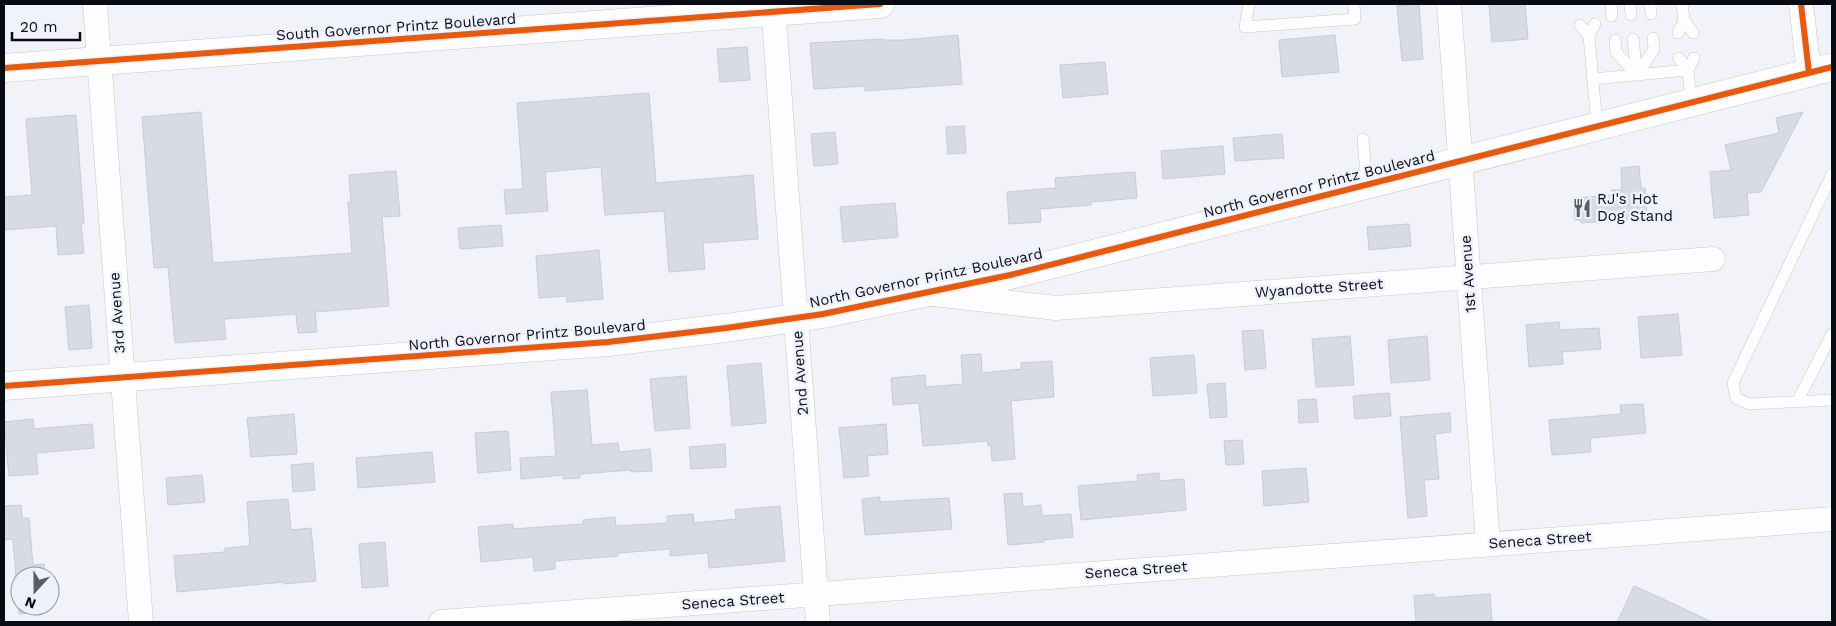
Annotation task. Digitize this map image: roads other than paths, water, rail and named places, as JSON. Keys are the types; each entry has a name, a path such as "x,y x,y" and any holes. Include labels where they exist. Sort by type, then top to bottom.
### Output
{"main road":[{"name":"South Governor Printz Boulevard","path":"4,68 773,8 880,4"},
{"name":"North Governor Printz Boulevard","path":"4,386 600,342 687,333 796,318 1010,275 1691,102 1822,66"}],"street":[{"name":"3rd Avenue","path":"95,4 141,622"},
{"name":"1st Avenue","path":"1449,4 1488,544"},
{"path":"1801,4 1822,66"},
{"name":"2nd Avenue","path":"773,8 818,622"},
{"name":"Wyandotte Street","path":"925,293 1056,308 1713,259"},
{"name":"Seneca Street","path":"441,622 1832,519"}],"lane":[{"path":"1249,4 1245,27 1355,19 1354,4"},
{"path":"1612,4 1612,16"},
{"path":"1682,4 1684,20 1693,32"},
{"path":"1678,33 1684,20"},
{"path":"1595,24 1589,36 1597,126"},
{"path":"1580,25 1589,36"},
{"path":"1637,75 1654,49 1653,38"},
{"path":"1633,39 1637,75"},
{"path":"1615,40 1616,52 1637,75"},
{"path":"1679,58 1688,70 1691,102"},
{"path":"1688,70 1694,58"},
{"path":"1593,79 1688,70"},
{"path":"1363,139 1367,184"},
{"path":"1832,174 1733,383 1736,398 1749,404 1832,400"},
{"path":"1797,402 1832,334"}],"place":[{"name":"RJ's Hot Dog Stand","path":"1582,208"}]}
